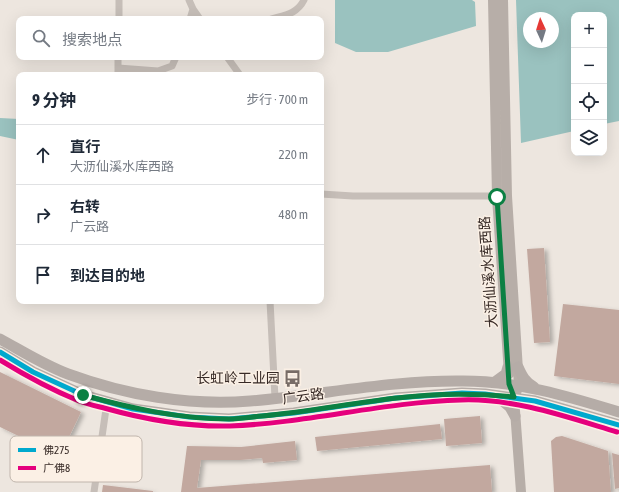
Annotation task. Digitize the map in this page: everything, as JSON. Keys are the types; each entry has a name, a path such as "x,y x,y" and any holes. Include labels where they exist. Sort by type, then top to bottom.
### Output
{"main road":[{"name":"广云路","path":"0,338 32,358 67,374 105,386 149,396 204,402 249,401 396,384 438,381 495,382 536,388 619,412"},
{"name":"广云路","path":"0,352 33,372 83,395 134,409 189,417 229,419 294,413 396,398 462,393 496,395 535,401 619,425"},
{"path":"495,382 513,367 528,384 536,388"},
{"path":"496,395 510,407 516,416"},
{"path":"516,416 519,409 524,404 535,401"}],"street":[{"path":"119,0 119,16"},
{"path":"190,0 193,9 198,16"},
{"path":"282,16 293,13 298,9 304,0"},
{"name":"大沥仙溪水库西路","path":"493,0 502,196 514,385"},
{"path":"324,194 353,196 502,196 503,0"},
{"path":"191,16 193,9"},
{"path":"118,60 118,72 158,71 172,66 175,60"},
{"path":"228,60 238,72"},
{"path":"270,304 274,398"},
{"path":"514,385 521,492"},
{"path":"102,436 107,402"},
{"path":"94,492 95,482"}],"water":[{"path":"335,0 472,0 475,2 476,26 388,52 356,52 335,43"},
{"path":"516,0 619,0 619,121 607,123 607,12 571,12 571,132 521,143"},
{"path":"0,118 16,119 16,139 0,136"}],"building":[{"path":"544,248 550,342 534,343 527,249"},
{"path":"563,304 619,310 619,384 554,376"},
{"path":"0,372 81,412 70,436 19,436 0,427"},
{"path":"480,416 482,443 446,446 444,419"},
{"path":"440,424 442,439 317,451 315,437"},
{"path":"562,436 608,451 611,492 554,492 551,441 556,437"},
{"path":"295,441 297,460 263,463 262,458 240,460 201,460 197,488 490,465 492,492 181,492 187,446 241,447"},
{"path":"612,453 619,455 619,488 615,489"},
{"path":"103,485 153,491 153,492 102,492"}],"transit line":[{"name":"佛275","path":"0,352 33,372 83,395 133,409 189,417 229,419 294,413 396,398 462,393 485,394 535,401 619,425"},
{"name":"广佛8","path":"0,360 39,382 82,402 134,416 182,424 214,426 259,424 403,404 481,400 520,405 617,432"}],"place":[{"name":"长虹岭工业园","path":"293,378"}],"route":[{"path":"83,395 134,409 189,417 229,419 294,413 396,398 438,394 462,393 514,397 509,384 497,197"}]}
